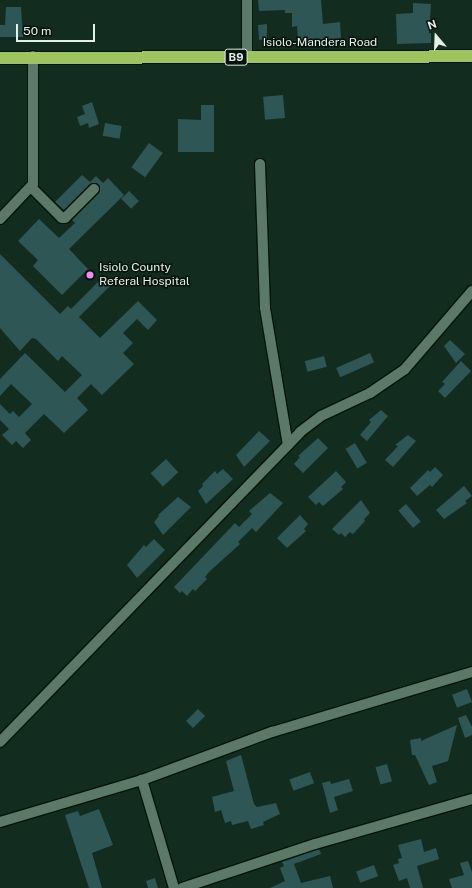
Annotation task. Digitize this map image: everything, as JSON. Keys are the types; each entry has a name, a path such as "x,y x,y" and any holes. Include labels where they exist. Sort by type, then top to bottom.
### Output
{"highway":[{"name":"Isiolo-Mandera Road","path":"0,58 33,56 472,56"}],"street":[{"path":"247,0 247,57"},
{"path":"33,56 32,188 62,218 65,218 94,189"},
{"path":"260,164 265,308 288,445"},
{"path":"0,219 32,188"},
{"path":"0,742 288,445 321,416 370,393 405,369 472,290"},
{"path":"0,822 142,780 272,732 472,672"},
{"path":"142,780 174,888"},
{"path":"182,888 315,844 472,799"}],"building":[{"path":"258,0 321,0 323,24 340,22 341,39 298,41 297,26 292,27 292,13 285,13 285,10 259,11"},
{"path":"413,3 431,4 429,33 431,33 431,43 397,44 396,14 413,13"},
{"path":"6,7 21,7 23,37 0,37 0,25 5,25"},
{"path":"267,24 267,39 259,40 258,25"},
{"path":"283,95 285,118 265,120 263,97"},
{"path":"92,102 99,124 89,128 88,123 80,126 77,117 85,114 82,106"},
{"path":"201,105 214,105 214,152 178,152 178,119 201,120"},
{"path":"105,123 122,126 119,139 103,136"},
{"path":"149,143 163,153 145,177 131,167"},
{"path":"82,175 90,182 96,176 103,183 108,178 124,195 69,249 88,269 62,295 33,266 38,260 18,241 39,219 59,238 75,223 72,220 99,193 99,185 90,184 64,210 55,202"},
{"path":"129,191 139,201 131,209 121,199"},
{"path":"0,254 60,314 68,306 71,309 102,278 110,286 79,317 100,338 138,301 157,320 148,330 137,319 123,333 133,343 123,353 134,364 102,395 91,384 77,398 88,410 64,433 44,414 25,433 31,440 23,448 16,441 12,445 2,435 9,429 0,420 0,404 10,414 13,411 19,417 32,404 11,384 0,396 0,379 25,353 65,392 82,375 62,356 58,361 36,339 32,338 20,351 0,328"},
{"path":"450,340 465,354 456,363 444,346"},
{"path":"370,353 374,362 340,377 336,368"},
{"path":"324,356 327,367 308,372 305,361"},
{"path":"461,361 471,371 445,398 438,391 445,384 442,382"},
{"path":"381,410 388,416 367,441 360,435 371,422 369,420"},
{"path":"259,431 270,441 244,467 236,455"},
{"path":"408,435 416,441 393,467 385,460 398,446 395,445"},
{"path":"318,438 328,448 303,473 294,464 300,457 298,456"},
{"path":"355,443 367,463 357,468 346,449"},
{"path":"166,459 178,472 163,486 151,473"},
{"path":"435,467 443,475 432,487 430,485 417,496 410,488 428,470 430,472"},
{"path":"223,469 233,479 206,504 198,491 203,486 202,484 215,471 217,474"},
{"path":"336,471 346,482 341,487 343,489 323,506 319,502 316,505 308,497"},
{"path":"464,486 472,496 465,501 467,503 444,519 436,510"},
{"path":"270,493 283,503 256,532 252,528 238,542 240,544 210,571 205,577 207,579 195,591 193,589 187,596 182,591 180,593 174,587 235,523 239,527 252,514 249,511"},
{"path":"178,497 191,507 163,535 154,522 159,516 158,515"},
{"path":"361,500 370,513 364,519 365,521 353,534 350,532 345,537 341,533 339,535 332,529"},
{"path":"406,504 421,522 413,528 398,510"},
{"path":"300,515 308,524 304,529 306,531 287,548 277,538"},
{"path":"154,539 165,550 137,578 127,565 144,545 146,547"},
{"path":"467,689 472,702 457,708 452,695"},
{"path":"198,709 205,716 193,728 186,721"},
{"path":"466,715 472,727 472,735 465,738 458,718"},
{"path":"457,725 448,761 432,766 437,782 429,785 415,755 412,755 410,740 421,738 421,741"},
{"path":"241,755 254,804 257,807 276,803 280,814 263,822 264,825 251,829 248,821 232,825 231,821 225,823 221,810 215,812 212,797 234,791 226,761"},
{"path":"387,764 392,781 380,785 375,767"},
{"path":"310,772 314,783 293,791 289,780"},
{"path":"349,779 353,791 334,797 338,810 330,813 322,783 330,781 331,784"},
{"path":"99,809 113,845 92,853 102,888 89,888 65,815 78,811 80,816"},
{"path":"421,839 424,852 436,848 439,859 417,866 423,888 410,888 407,878 399,881 393,865 399,863 398,859 402,858 398,845"},
{"path":"319,849 321,854 294,864 301,883 330,876 333,888 270,888 285,881 280,868 284,866 282,862"},
{"path":"468,861 472,872 472,888 452,888 449,879 464,875 460,863"},
{"path":"374,865 378,876 360,883 356,871"},
{"path":"155,878 158,888 148,888 146,881"}],"place":[{"name":"Isiolo County Referal Hospital","path":"90,275"}]}
